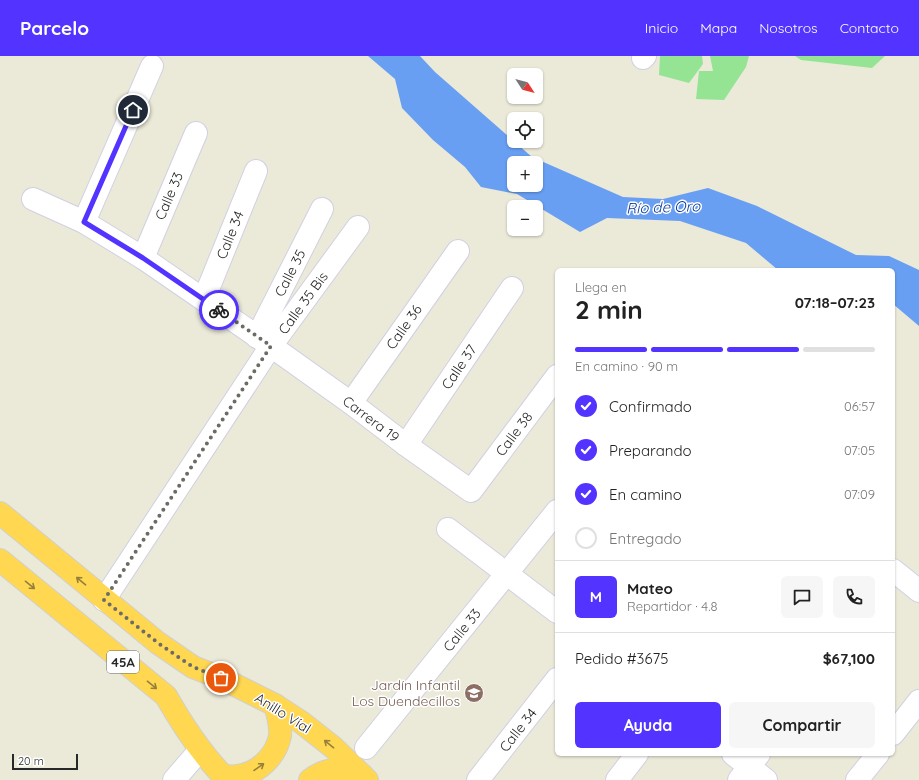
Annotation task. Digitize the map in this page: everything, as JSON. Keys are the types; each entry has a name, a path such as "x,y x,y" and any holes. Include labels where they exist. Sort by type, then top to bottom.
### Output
{"highway":[{"name":"Anillo Víal","path":"0,513 158,643 193,667 221,678 275,705 318,735 365,778"},
{"name":"45A","path":"0,560 166,696 200,750 224,778"},
{"path":"224,778 252,772 265,763 274,750 280,736 280,720 275,705"},
{"path":"310,780 318,774 333,769 349,769 365,778"}],"street":[{"path":"84,222 152,66"},
{"name":"Calle 33","path":"143,258 196,133"},
{"name":"Calle 34","path":"204,299 256,171"},
{"name":"Carrera 19","path":"33,199 84,222 143,258 204,299 471,491"},
{"name":"Calle 35","path":"264,342 322,209"},
{"name":"Calle 35 Bis","path":"104,600 264,342 358,227"},
{"name":"Calle 36","path":"350,403 458,251"},
{"name":"Calle 37","path":"406,445 512,288"},
{"name":"Calle 38","path":"471,491 555,379"},
{"name":"Calle 33","path":"366,748 555,513"},
{"path":"448,528 555,610"},
{"path":"895,576 919,590"},
{"name":"Calle 34","path":"478,780 555,683"},
{"path":"895,731 919,701"},
{"path":"174,780 200,750"},
{"path":"617,780 636,756"},
{"path":"857,780 876,756"}],"green space":[{"path":"660,56 702,56 703,64 689,83 659,75"},
{"path":"710,56 749,56 746,67 724,100 696,99 699,71 713,71"},
{"path":"795,56 885,56 872,68 801,60"}],"water":[{"name":"Río de Oro","path":"368,56 420,56 435,72 507,135 507,148 522,148 531,156 507,156 507,192 543,192 543,162 623,197 663,199 708,188 757,206 856,255 889,256 919,270 919,326 895,306 895,268 776,268 746,243 680,221 607,218 580,232 543,210 543,200 527,200 517,194 481,187 465,167 433,140 402,108 395,79"}],"way so far":[{"path":"219,310 271,346 104,600 158,643 193,667 221,678"}],"place":[{"name":"Jardín Infantil Los Duendecillos","path":"474,693"}],"route":[{"path":"133,110 84,222 143,258 219,310"}]}
